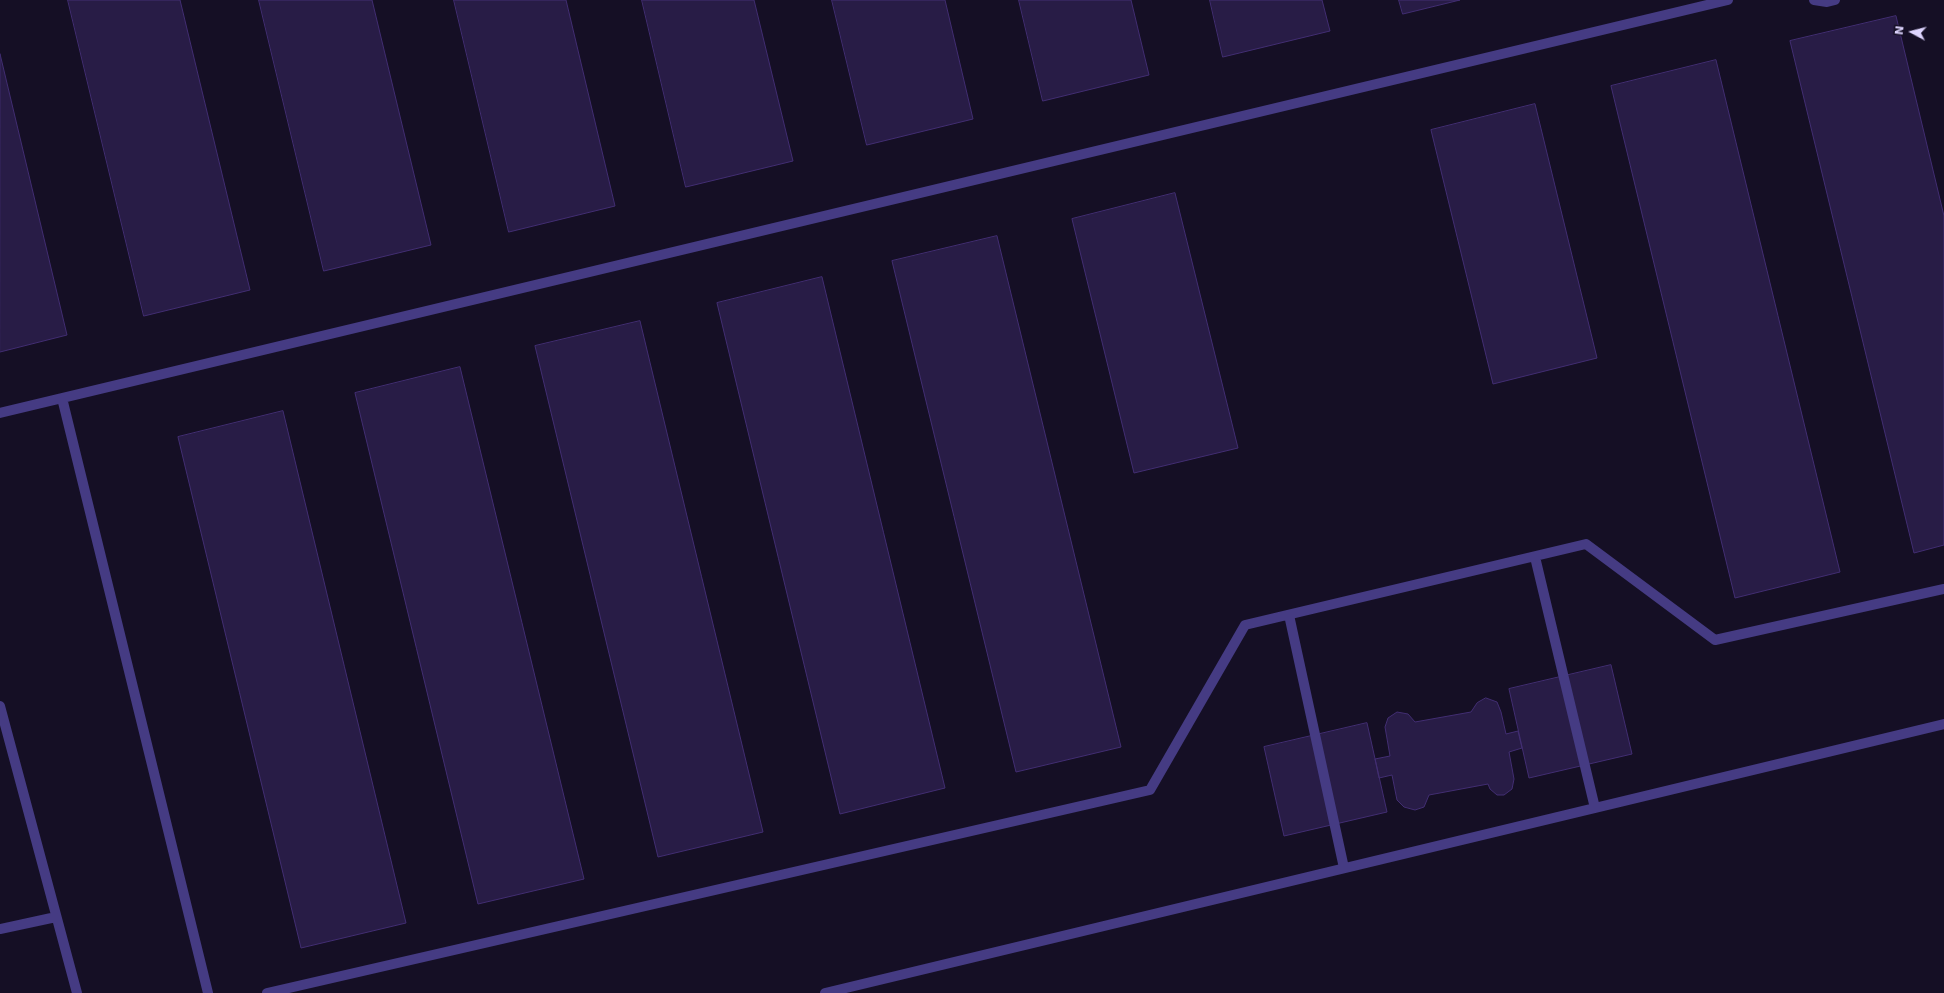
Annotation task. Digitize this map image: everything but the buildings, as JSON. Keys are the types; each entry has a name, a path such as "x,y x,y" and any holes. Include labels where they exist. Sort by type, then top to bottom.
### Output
{"lane":[{"path":"0,413 1728,0"},
{"path":"1814,0 1827,2 1835,0"},
{"path":"62,398 208,993"},
{"path":"267,993 1150,790 1245,625 1586,544 1715,640 1944,588"},
{"path":"1535,556 1595,808"},
{"path":"1288,615 1344,868"},
{"path":"0,706 76,993"},
{"path":"825,993 1944,724"},
{"path":"0,929 56,917"}]}
